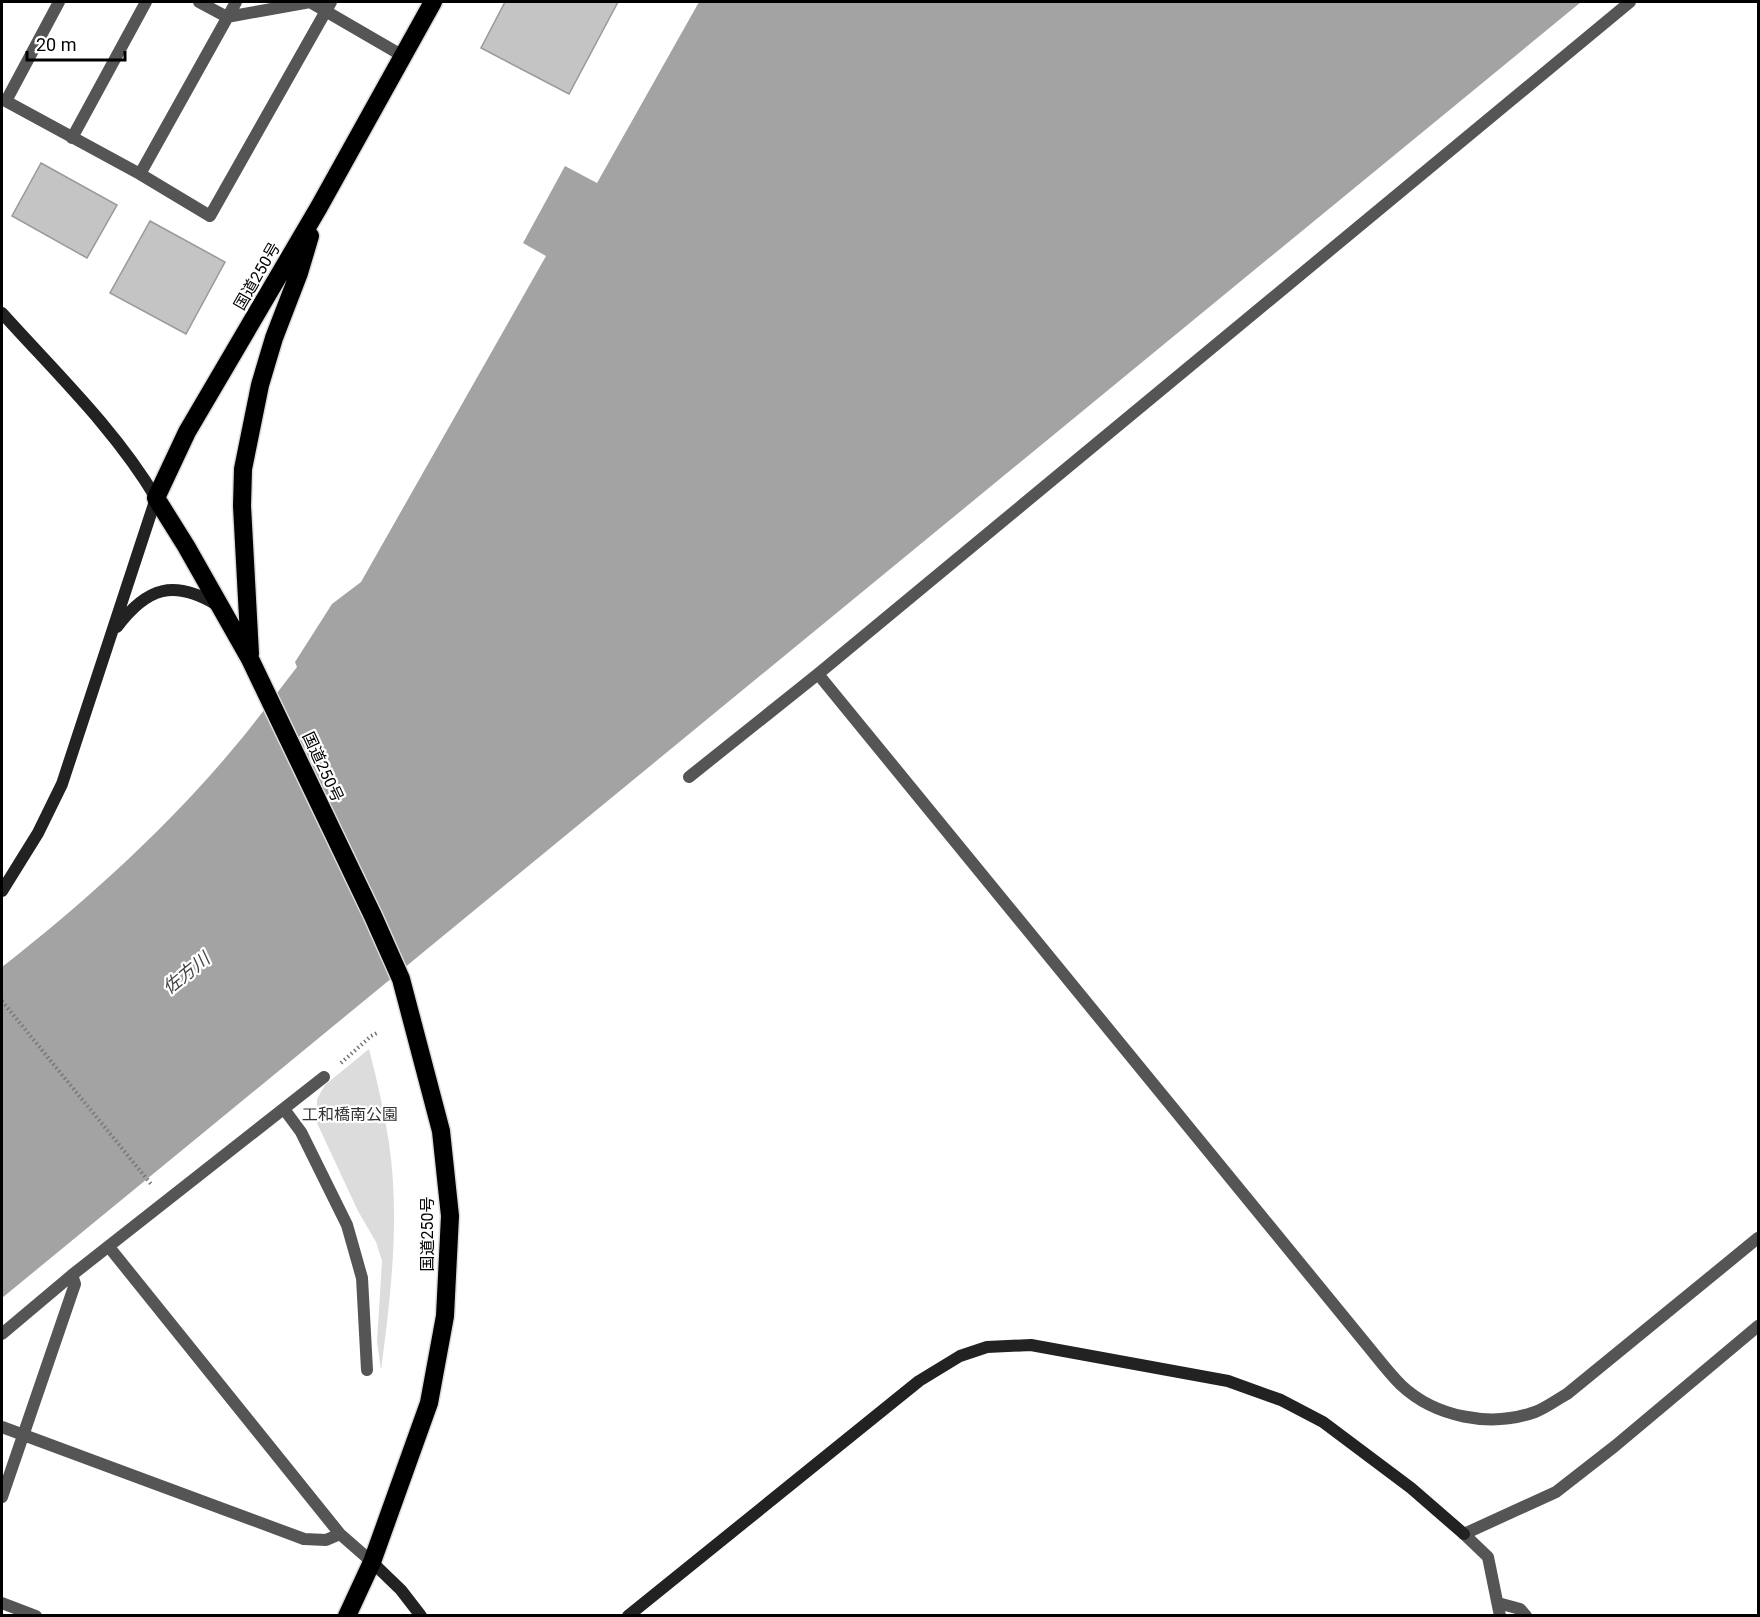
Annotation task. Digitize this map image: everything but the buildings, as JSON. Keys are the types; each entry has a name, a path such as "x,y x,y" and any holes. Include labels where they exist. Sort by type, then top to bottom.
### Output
{"highway":[{"name":"国道250号","path":"347,1616 372,1562 429,1403 446,1305 450,1216 441,1131 401,979 373,916 250,659 156,498 187,432 319,207 433,2"},
{"path":"250,659 242,506 243,469 260,385 319,207"}],"street":[{"path":"60,2 4,100 140,174 210,216 328,6"},
{"path":"72,138 146,2"},
{"path":"198,2 227,17 310,2 328,6 403,56"},
{"path":"140,174 236,2"},
{"path":"689,777 818,674 1630,2"},
{"path":"2,313 106,427 141,473 156,498 62,784 38,833 2,891"},
{"path":"112,634 130,610 147,596 160,591 171,590 200,595 220,607"},
{"path":"818,674 1371,1350 1401,1385 1425,1402 1450,1414 1472,1419 1500,1419 1535,1412 1567,1394 1758,1238"},
{"path":"2,1334 72,1275 324,1077"},
{"path":"284,1109 301,1132 347,1225 362,1278 367,1370"},
{"path":"109,1247 340,1534 401,1590 422,1616"},
{"path":"2,1497 75,1284 72,1275"},
{"path":"1464,1534 1556,1492 1615,1446 1758,1326"},
{"path":"628,1616 919,1381 960,1356 987,1347 1031,1346 1228,1381 1281,1400 1323,1422 1411,1488 1464,1534 1488,1557 1499,1610 1520,1609 1526,1616"},
{"path":"2,1427 304,1539 326,1540 340,1534"},
{"path":"2,1603 36,1616"}],"path":[{"path":"2,1001 148,1180"},
{"path":"324,1077 371,1036 379,1032"}],"green space":[{"name":"工和橋南公園","path":"369,1049 387,1131 394,1200 391,1285 381,1370 377,1342 382,1261 376,1242 358,1211 317,1123 317,1099 325,1085"}],"water":[{"name":"佐方川","path":"699,2 1581,2 2,1298 2,967 63,918 152,837 180,808 241,740 297,667 295,662 332,604 361,582 546,256 523,243 565,166 597,183"}]}
